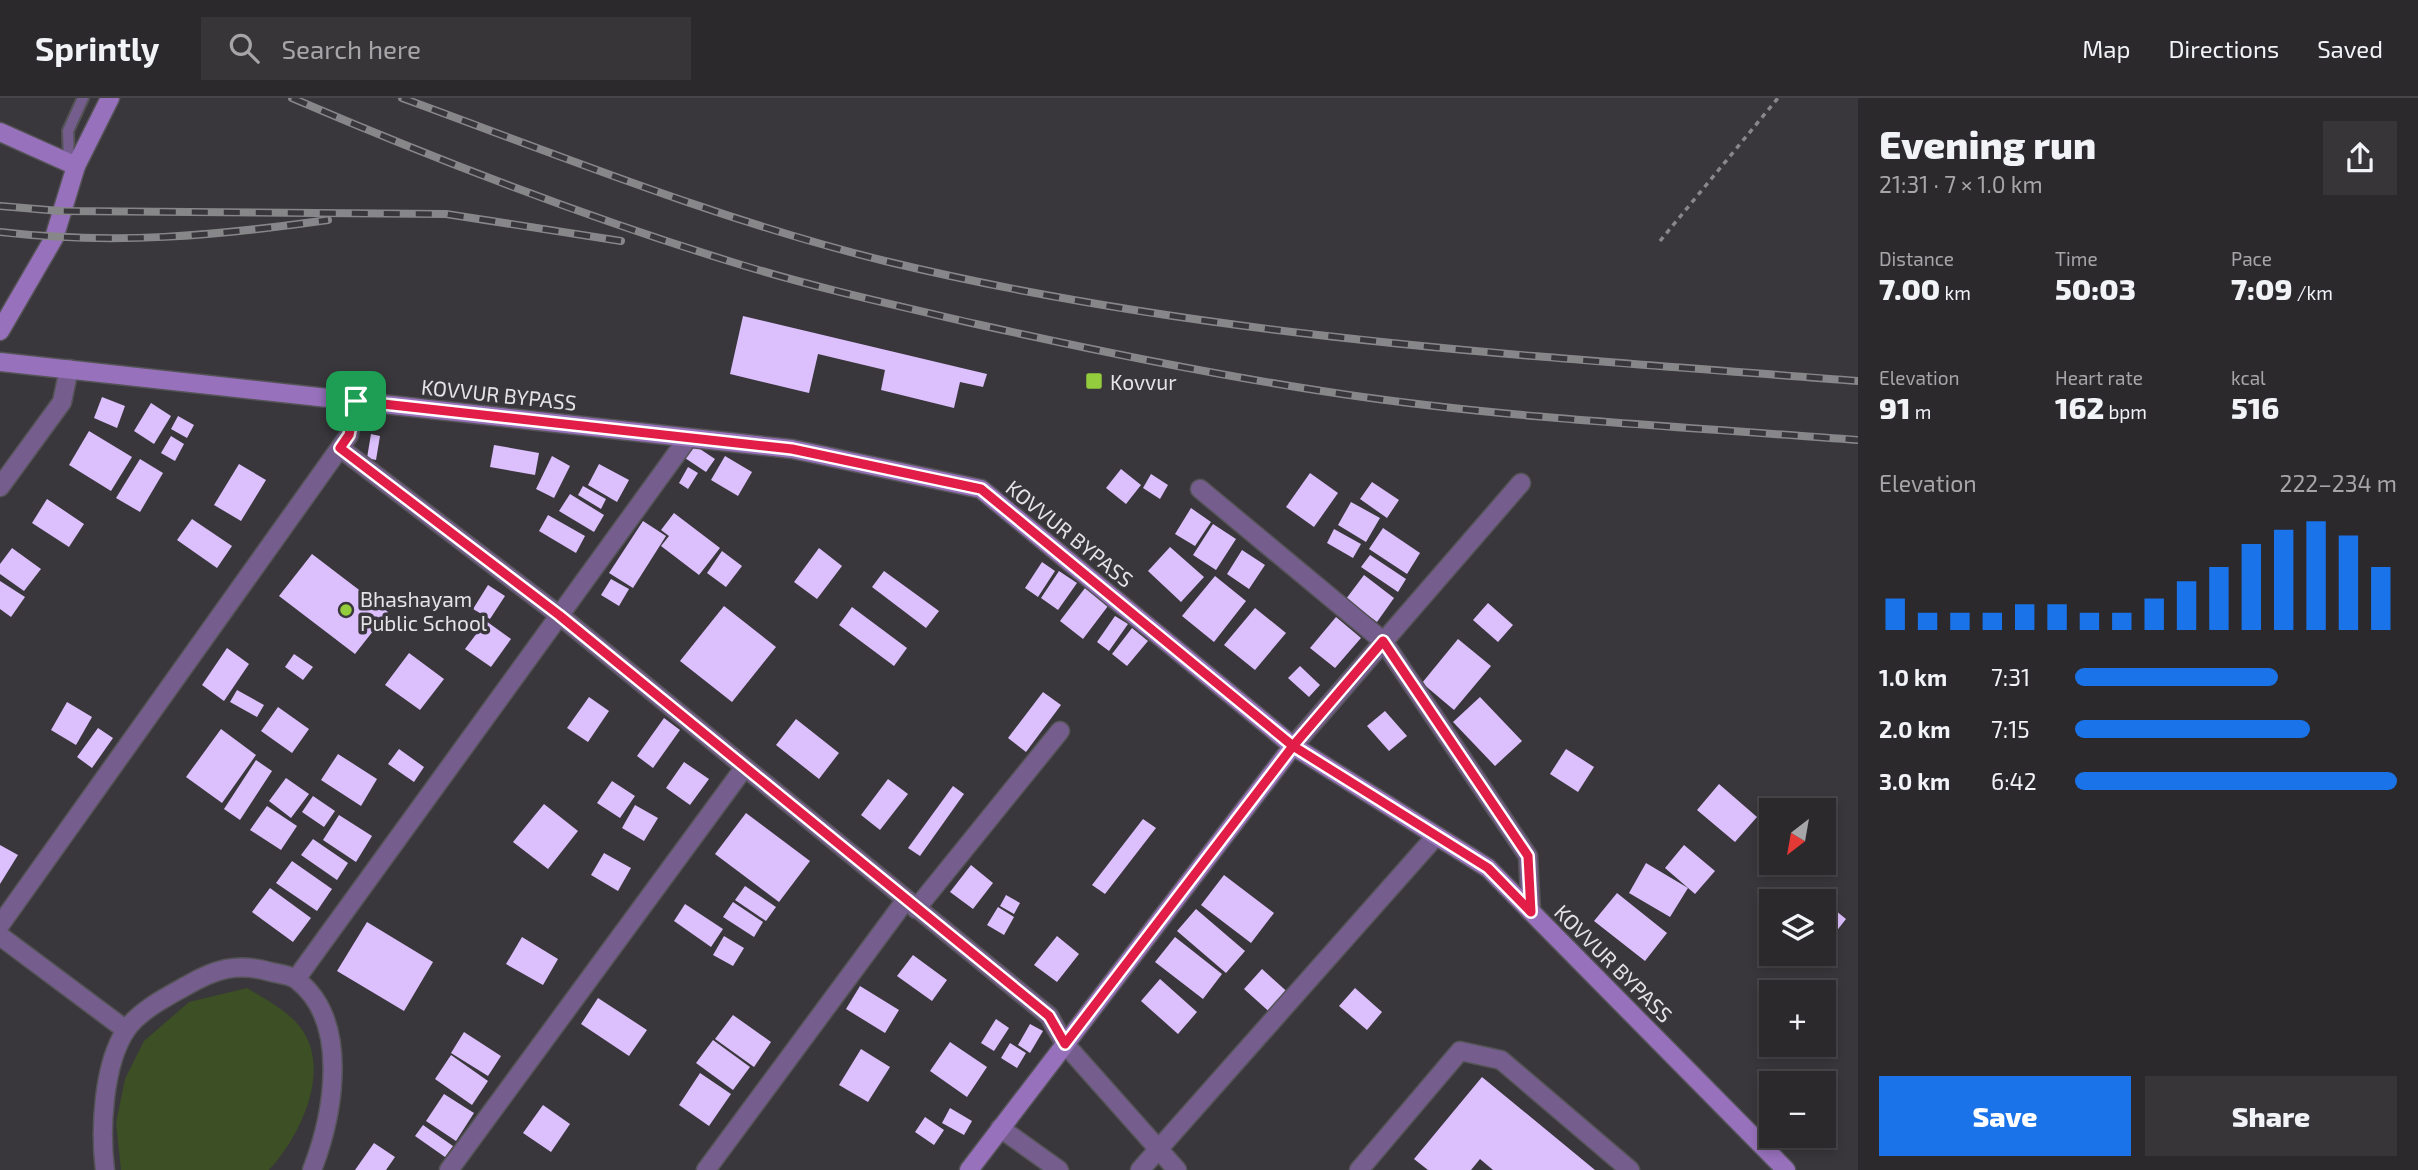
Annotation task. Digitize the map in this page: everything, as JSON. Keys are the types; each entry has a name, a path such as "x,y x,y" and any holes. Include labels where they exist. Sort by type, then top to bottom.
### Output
{"street":[{"path":"0,331 54,238 73,164 110,98"},
{"path":"0,132 73,164"},
{"name":"KOVVUR BYPASS","path":"0,362 792,449 981,489 1293,746 1488,868 1786,1170"},
{"path":"0,487 62,402 69,369"},
{"path":"0,925 349,435 356,401"},
{"path":"296,979 688,438"},
{"path":"340,448 559,615 910,905 1049,1016 1065,1044 1177,1170"},
{"path":"968,1170 1293,746 1521,482"},
{"path":"1200,489 1383,641 1528,856 1531,912"},
{"path":"706,1170 910,905 1059,731"},
{"path":"449,1170 744,768"},
{"path":"1140,1170 1437,836"},
{"path":"0,936 126,1030"},
{"path":"105,1170 102,1145 106,1082 126,1030 169,995 215,969 258,968 296,979 316,1004 329,1038 334,1084 325,1138 312,1170"},
{"path":"1359,1170 1460,1052 1502,1060 1630,1170"},
{"path":"1000,1128 1059,1170"}],"lane":[{"path":"73,164 68,131 83,98"}],"path":[{"path":"1660,241 1778,98"}],"green space":[{"path":"247,988 295,1021 309,1044 313,1062 313,1082 308,1102 292,1140 281,1156 269,1170 121,1170 116,1123 125,1079 144,1041 189,1002"}],"building":[{"path":"743,316 987,374 983,387 960,382 954,408 881,390 885,370 818,354 809,393 730,374"},
{"path":"102,397 125,406 117,428 94,418"},
{"path":"151,403 171,416 154,444 134,431"},
{"path":"178,416 194,425 187,438 171,429"},
{"path":"364,421 376,422 376,429 364,428"},
{"path":"89,431 132,457 111,491 69,465"},
{"path":"371,434 380,436 376,460 367,458"},
{"path":"171,436 184,444 175,461 161,453"},
{"path":"494,445 539,453 535,475 490,467"},
{"path":"694,445 715,459 706,472 685,458"},
{"path":"552,456 570,466 554,498 536,489"},
{"path":"725,456 752,472 738,496 711,480"},
{"path":"140,459 163,473 140,512 116,498"},
{"path":"239,464 266,480 241,521 214,505"},
{"path":"599,464 629,480 617,502 588,485"},
{"path":"688,467 698,473 688,489 679,483"},
{"path":"1121,469 1141,485 1126,504 1106,488"},
{"path":"1310,473 1338,493 1314,527 1286,507"},
{"path":"1151,474 1168,485 1160,499 1143,488"},
{"path":"1372,482 1399,500 1387,518 1360,499"},
{"path":"583,486 606,499 601,509 578,495"},
{"path":"570,494 604,515 594,532 559,511"},
{"path":"47,499 84,524 69,547 32,523"},
{"path":"1351,502 1380,518 1366,542 1338,525"},
{"path":"1191,508 1211,522 1195,546 1175,534"},
{"path":"674,513 720,548 699,575 661,546 669,536 661,530"},
{"path":"548,515 585,536 576,553 539,531"},
{"path":"192,519 232,546 217,568 177,540"},
{"path":"643,521 666,536 633,588 609,573"},
{"path":"1213,524 1236,539 1216,570 1193,555"},
{"path":"1383,528 1420,553 1407,574 1369,549"},
{"path":"1334,529 1361,544 1353,558 1327,543"},
{"path":"1170,547 1204,577 1181,602 1148,571"},
{"path":"12,548 41,569 24,591 0,574 0,564"},
{"path":"819,548 842,566 817,599 794,582"},
{"path":"1242,550 1265,565 1249,589 1227,574"},
{"path":"722,551 742,566 726,587 707,573"},
{"path":"312,554 388,612 355,654 279,596"},
{"path":"1370,555 1406,579 1398,592 1361,567"},
{"path":"1042,562 1055,571 1038,597 1025,588"},
{"path":"884,571 939,611 926,628 872,587"},
{"path":"1059,571 1077,583 1058,610 1041,598"},
{"path":"1364,575 1394,598 1377,622 1346,599"},
{"path":"1215,576 1246,601 1214,642 1182,616"},
{"path":"611,579 629,589 619,606 601,595"},
{"path":"0,581 25,597 11,617 0,609"},
{"path":"488,585 505,596 490,619 473,609"},
{"path":"1085,588 1108,606 1083,639 1060,621"},
{"path":"1488,603 1513,625 1498,642 1473,620"},
{"path":"724,606 776,647 732,702 680,661"},
{"path":"852,607 907,648 894,666 839,625"},
{"path":"1255,608 1286,633 1255,670 1224,645"},
{"path":"1115,616 1128,624 1109,651 1097,642"},
{"path":"1336,617 1361,638 1335,668 1310,648"},
{"path":"486,621 511,639 491,667 465,649"},
{"path":"1132,628 1148,641 1127,666 1112,654"},
{"path":"1458,639 1491,666 1454,710 1422,683"},
{"path":"227,648 249,664 224,701 202,685"},
{"path":"409,653 444,679 420,710 385,685"},
{"path":"294,654 313,667 303,680 285,667"},
{"path":"1300,666 1320,685 1309,697 1288,678"},
{"path":"237,690 264,705 257,717 230,702"},
{"path":"1043,692 1061,705 1026,752 1008,738"},
{"path":"589,697 609,711 588,742 567,728"},
{"path":"1480,697 1522,741 1495,766 1453,722"},
{"path":"67,702 92,717 76,745 51,730"},
{"path":"278,707 309,729 292,753 261,731"},
{"path":"1385,711 1407,736 1389,751 1367,726"},
{"path":"664,718 680,730 653,768 637,756"},
{"path":"796,719 839,753 819,779 776,745"},
{"path":"98,728 113,738 92,768 77,757"},
{"path":"221,729 256,755 222,803 186,777"},
{"path":"399,749 424,767 414,782 388,764"},
{"path":"1566,749 1594,767 1578,792 1550,774"},
{"path":"338,754 377,779 361,806 321,780"},
{"path":"256,760 272,771 240,820 224,809"},
{"path":"684,762 709,779 690,805 666,788"},
{"path":"286,778 309,794 291,818 269,801"},
{"path":"888,779 908,794 880,830 861,815"},
{"path":"612,781 635,796 620,818 597,803"},
{"path":"1719,784 1757,817 1735,842 1697,810"},
{"path":"953,786 964,794 920,856 908,848"},
{"path":"313,796 335,811 324,827 302,812"},
{"path":"544,804 578,831 548,869 513,842"},
{"path":"635,805 658,818 644,841 622,828"},
{"path":"267,806 297,826 281,850 250,830"},
{"path":"746,813 810,861 779,902 715,854"},
{"path":"339,815 372,836 356,862 323,840"},
{"path":"1143,819 1156,828 1105,894 1092,885"},
{"path":"313,839 348,863 337,880 301,855"},
{"path":"0,845 18,855 0,884"},
{"path":"1684,845 1715,871 1695,894 1665,868"},
{"path":"604,853 631,868 618,891 591,875"},
{"path":"292,861 332,889 317,911 276,883"},
{"path":"1646,863 1688,888 1670,917 1629,893"},
{"path":"971,865 993,883 973,909 950,892"},
{"path":"1224,875 1274,913 1251,943 1201,905"},
{"path":"745,886 776,907 766,921 735,900"},
{"path":"270,888 311,918 293,942 252,912"},
{"path":"1617,893 1667,933 1645,961 1594,921"},
{"path":"1006,895 1020,903 1014,914 1000,906"},
{"path":"733,902 763,922 754,937 723,917"},
{"path":"685,904 723,929 711,947 674,921"},
{"path":"998,907 1014,917 1004,935 987,925"},
{"path":"1196,909 1245,951 1226,973 1177,931"},
{"path":"1836,911 1846,919 1836,932"},
{"path":"367,922 433,962 404,1011 337,971"},
{"path":"724,936 744,948 733,966 713,955"},
{"path":"1057,936 1079,954 1057,982 1034,965"},
{"path":"522,937 558,959 543,985 506,964"},
{"path":"1175,937 1222,974 1203,999 1155,962"},
{"path":"913,955 947,980 932,1001 897,976"},
{"path":"1262,969 1293,997 1275,1017 1244,989"},
{"path":"1160,979 1197,1012 1178,1034 1141,1001"},
{"path":"860,986 899,1010 885,1033 846,1009"},
{"path":"1355,988 1382,1012 1367,1030 1339,1006"},
{"path":"598,998 647,1030 629,1056 581,1024"},
{"path":"733,1015 771,1042 754,1067 715,1039"},
{"path":"996,1019 1009,1028 994,1051 981,1043"},
{"path":"1030,1024 1043,1031 1030,1053 1018,1045"},
{"path":"464,1032 501,1056 488,1076 451,1053"},
{"path":"713,1040 750,1067 733,1090 696,1063"},
{"path":"950,1042 987,1067 967,1097 930,1071"},
{"path":"1010,1043 1026,1053 1017,1068 1001,1058"},
{"path":"861,1049 890,1067 868,1102 839,1085"},
{"path":"451,1055 488,1081 472,1105 435,1079"},
{"path":"700,1073 731,1094 709,1126 679,1105"},
{"path":"1482,1077 1595,1170 1493,1170 1480,1159 1471,1170 1428,1170 1414,1159"},
{"path":"444,1094 474,1113 456,1141 426,1121"},
{"path":"543,1105 570,1124 551,1152 523,1133"},
{"path":"950,1108 972,1121 964,1135 942,1123"},
{"path":"925,1117 944,1130 934,1145 915,1132"},
{"path":"423,1125 453,1146 445,1157 415,1136"},
{"path":"374,1143 395,1157 386,1170 355,1170"}],"railway":[{"path":"292,98 510,186 676,244 823,288 1021,334 1250,379 1406,403 1599,421 1858,440"},
{"path":"402,98 701,207 823,245 1005,287 1125,309 1368,340 1613,363 1858,381"},
{"path":"0,206 60,211 446,214 621,241"},
{"path":"0,232 84,238 164,237 328,220"}],"place":[{"name":"Kovvur","path":"1094,381"},
{"name":"Bhashayam Public School","path":"346,610"}],"route":[{"path":"356,401 349,435 340,448 559,615 905,901 1049,1016 1065,1044 1293,746 1488,868 1531,912 1528,856 1383,641 1293,746 981,489 792,449 356,401"}]}
